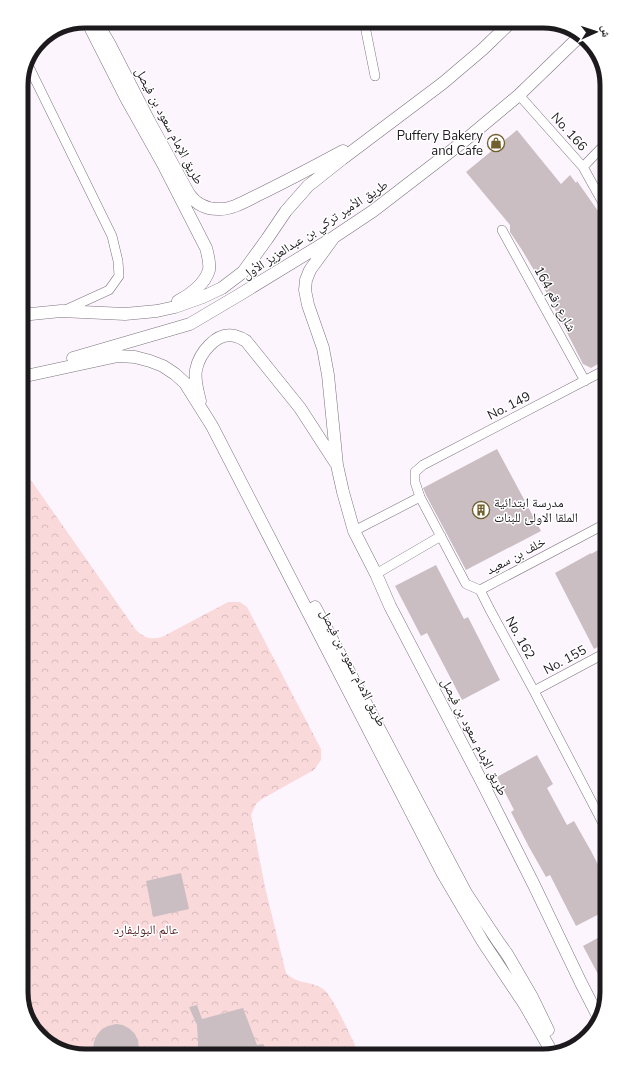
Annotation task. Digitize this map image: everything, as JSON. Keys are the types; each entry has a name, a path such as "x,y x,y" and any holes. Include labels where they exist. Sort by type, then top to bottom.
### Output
{"main road":[{"name":"طريق الإمام سعود بن فيصل","path":"91,28 206,248 209,270 205,279 198,287 183,299 157,311"},
{"name":"طريق الإمام سعود بن فيصل","path":"100,28 149,121 194,201 198,204 219,210 229,208 287,181 369,139"},
{"name":"طريق الأمير تركي بن عبدالعزيز الأول","path":"28,314 62,311 125,314 157,311 175,307 203,297 222,288 243,272 268,239 286,211 308,186 443,83 483,49 505,28"},
{"name":"طريق الأمير تركي بن عبدالعزيز الأول","path":"28,374 86,354 190,324 239,295 334,237 373,211 413,181 519,95 576,40"},
{"path":"334,237 310,270 306,280 305,290 308,305 323,348 328,375 337,465"},
{"path":"201,407 196,370 201,357 210,345 220,337 234,335 246,341 300,408 337,465"},
{"path":"28,375 118,356 135,357 163,366 175,374 185,383 201,407"},
{"name":"طريق الامام سعود بن فيصل","path":"201,407 348,687 443,874 483,942 525,1004 550,1049"},
{"name":"طريق الإمام سعود بن فيصل","path":"337,465 354,531 376,574 390,606 483,784 596,1012"},
{"path":"265,528 282,550 308,594 466,893 507,954 532,997 556,1048"}],"street":[{"path":"365,28 375,76"},
{"path":"30,69 112,236 118,261 119,276 109,290 62,311"},
{"name":"No. 166","path":"519,95 583,167 600,197"},
{"path":"583,167 600,149"},
{"name":"شارع رقم 164","path":"502,230 585,381"},
{"name":"No. 149","path":"420,497 415,482 415,472 423,465 600,373"},
{"path":"354,531 420,497 466,584 480,590"},
{"name":"خلف بن سعيد","path":"480,590 600,527"},
{"path":"376,574 441,536"},
{"name":"No. 162","path":"480,590 600,818"},
{"name":"No. 155","path":"534,691 600,656"}],"green space":[{"name":"عالم البوليفارد","path":"28,476 136,630 142,635 148,638 162,637 228,602 240,602 247,607 321,749 321,760 314,770 262,799 256,804 251,815 265,887 286,973 298,981 316,985 324,990 334,1003 356,1049 81,1049 67,1046 53,1039 42,1030 38,1024 31,1010 28,992"}],"building":[{"path":"517,130 561,184 570,175 576,183 577,181 600,215 600,363 591,368 583,364 541,282 510,232 510,225 466,172"},
{"name":"مدرسة ابتدائية الملقا الاولئ للبنات","path":"497,449 541,531 466,570 423,488"},
{"path":"600,549 600,646 594,649 555,573"},
{"path":"436,565 464,619 468,617 500,680 462,700 427,633 421,636 395,586"},
{"path":"537,755 553,784 547,788 567,825 574,821 600,868 600,914 576,926 550,875 546,877 529,847 511,812 514,810 497,777"},
{"path":"181,873 189,909 153,917 146,881"},
{"path":"600,937 600,978 583,946"},
{"path":"197,1005 202,1019 243,1008 257,1045 263,1044 266,1049 198,1049 197,1025 189,1007"},
{"path":"116,1024 123,1025 130,1029 135,1034 139,1049 93,1049 97,1035 102,1029"}],"place":[{"name":"Puffery Bakery and Cafe","path":"496,143"},
{"name":"مدرسة ابتدائية الملقا الاولئ للبنات","path":"481,510"}]}
